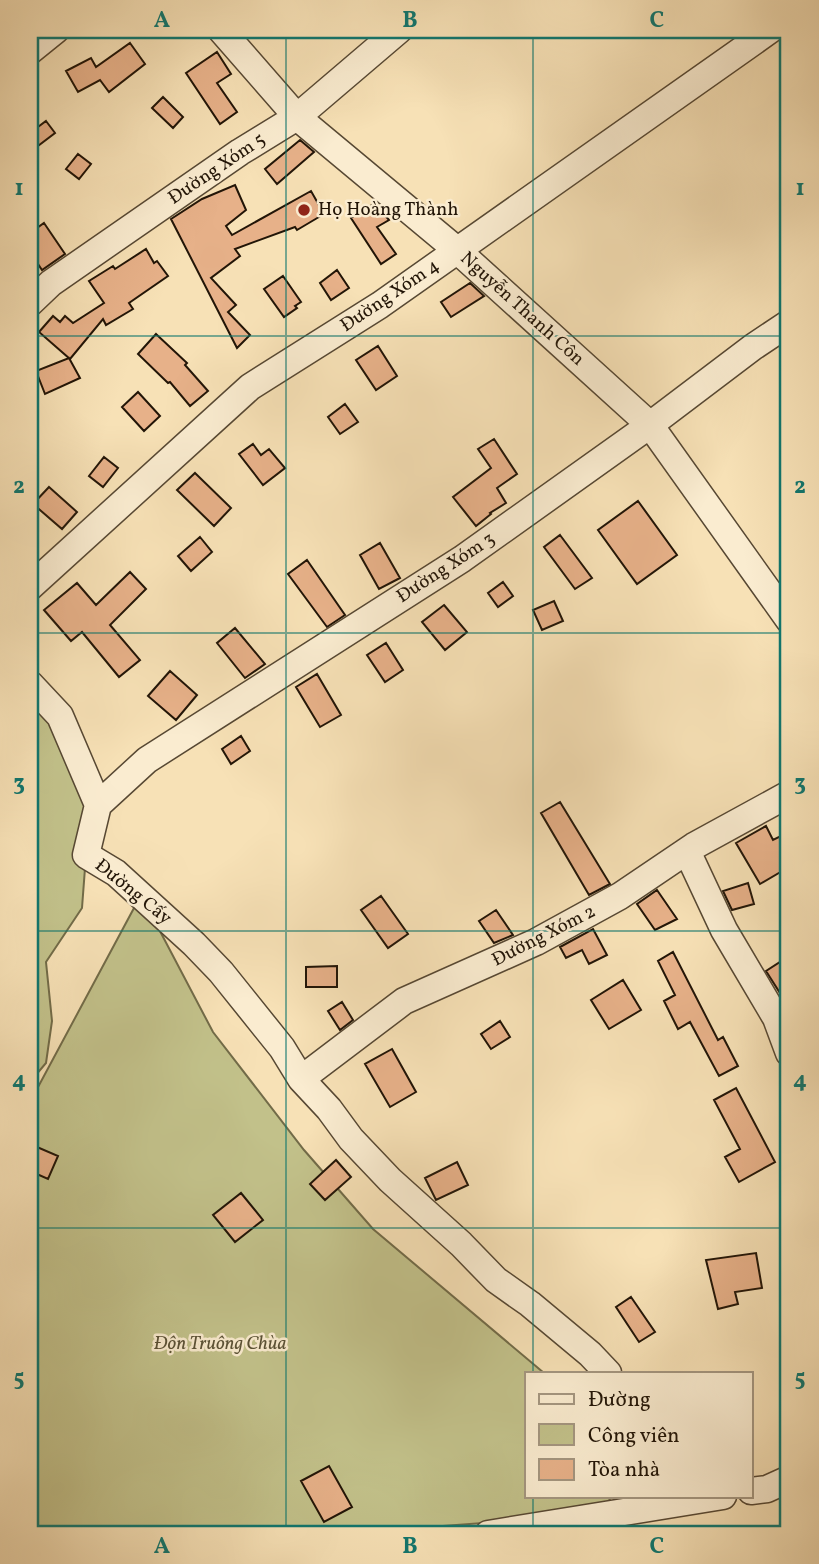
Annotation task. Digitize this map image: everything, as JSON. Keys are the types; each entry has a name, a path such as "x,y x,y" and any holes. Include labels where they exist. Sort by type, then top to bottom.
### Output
{"street":[{"path":"30,51 56,30"},
{"name":"Nguyễn Thanh Côn","path":"221,30 298,117 458,251 650,425 789,620"},
{"name":"Đường Xóm 5","path":"30,303 51,283 206,175 298,117 399,30"},
{"name":"Đường Xóm 4","path":"30,587 250,387 458,251 770,30"},
{"name":"Đường Xóm 3","path":"98,805 147,760 463,559 650,425 753,346 789,323"},
{"path":"30,684 60,716 98,805"},
{"name":"Đường Xóm 2","path":"300,1079 404,1001 536,942 620,896 687,852 789,794"},
{"name":"Đường Cấy","path":"98,805 86,855 116,873 221,972 282,1048 300,1079"},
{"path":"687,852 724,930 782,1014 789,1053"},
{"path":"300,1079 390,1180 461,1244 496,1280 570,1337 607,1372"},
{"path":"752,1491 767,1489 789,1479"},
{"path":"488,1534 684,1499"}],"green space":[{"path":"30,684 98,805 86,855 82,908 46,962 52,1021 46,1063 30,1082"},
{"name":"Độn Truông Chùa","path":"141,895 213,1032 304,1150 373,1229 543,1372 525,1372 525,1498 609,1498 616,1513 336,1534 30,1534 30,1102"}],"building":[{"path":"130,43 145,64 109,92 100,80 78,92 66,71 91,58 96,67"},
{"path":"217,52 231,74 217,83 237,112 220,124 186,73"},
{"path":"163,97 183,117 173,128 152,108"},
{"path":"46,121 55,133 30,152 30,133"},
{"path":"300,140 314,152 277,184 265,169"},
{"path":"78,154 91,164 79,179 66,169"},
{"path":"235,185 246,210 226,226 232,235 311,191 324,214 297,230 295,227 235,249 240,256 211,278 236,305 228,312 250,335 237,348 171,219 202,199"},
{"path":"375,203 389,220 377,227 396,254 381,264 351,218"},
{"path":"44,223 65,254 42,270 30,252 30,233"},
{"path":"146,249 154,263 157,261 168,276 129,303 133,309 106,325 103,319 70,359 39,332 53,316 60,322 65,316 73,323 104,303 89,281 113,266 115,269"},
{"path":"337,270 349,288 331,300 320,283"},
{"path":"283,276 301,302 284,317 264,289"},
{"path":"470,283 484,296 451,317 441,302"},
{"path":"156,334 187,363 185,365 208,391 190,406 170,382 138,354"},
{"path":"378,346 397,376 376,390 356,360"},
{"path":"69,358 80,378 45,394 36,371"},
{"path":"138,392 160,416 144,431 122,407"},
{"path":"345,404 358,422 340,434 328,417"},
{"path":"494,439 517,474 497,488 506,503 476,526 453,497 491,468 478,449"},
{"path":"253,444 261,455 269,449 285,468 263,485 239,454"},
{"path":"104,457 118,468 103,487 89,476"},
{"path":"195,473 231,508 214,526 177,490"},
{"path":"49,487 77,512 62,529 33,504"},
{"path":"638,501 677,555 637,584 598,530"},
{"path":"560,535 592,578 575,589 544,547"},
{"path":"200,537 212,552 191,571 178,556"},
{"path":"380,543 400,578 379,589 360,555"},
{"path":"307,560 345,615 327,627 288,574"},
{"path":"130,572 146,589 110,625 140,660 119,677 82,632 71,641 44,610 77,583 96,605"},
{"path":"503,582 513,596 498,607 488,593"},
{"path":"554,601 563,621 542,630 533,610"},
{"path":"444,605 467,632 445,650 422,622"},
{"path":"235,628 265,664 245,678 217,643"},
{"path":"386,643 403,670 385,682 367,655"},
{"path":"170,671 197,695 176,720 148,696"},
{"path":"317,674 341,715 320,727 296,687"},
{"path":"241,736 250,751 231,764 222,749"},
{"path":"560,802 610,884 589,895 541,813"},
{"path":"766,826 773,840 789,832 789,867 760,884 736,843"},
{"path":"748,883 754,904 732,910 723,891"},
{"path":"657,890 677,919 655,930 637,904"},
{"path":"381,896 408,934 388,948 361,910"},
{"path":"496,910 513,935 494,943 479,921"},
{"path":"593,929 607,955 589,964 582,950 566,958 560,947"},
{"path":"673,952 718,1040 723,1037 738,1066 719,1076 690,1022 678,1029 664,1001 675,995 658,961"},
{"path":"780,962 789,977 789,987 780,993 766,971"},
{"path":"337,966 337,987 306,987 306,967"},
{"path":"623,980 641,1010 609,1029 591,1000"},
{"path":"342,1002 353,1020 340,1030 328,1011"},
{"path":"500,1021 510,1037 491,1049 481,1034"},
{"path":"392,1049 416,1092 390,1107 365,1064"},
{"path":"736,1088 775,1162 739,1182 725,1157 740,1149 714,1100"},
{"path":"30,1144 58,1156 48,1179 30,1171"},
{"path":"336,1160 351,1177 325,1200 310,1184"},
{"path":"457,1162 468,1185 436,1200 425,1178"},
{"path":"241,1193 263,1220 235,1242 213,1215"},
{"path":"756,1253 762,1288 735,1292 738,1304 718,1309 706,1260"},
{"path":"631,1297 655,1332 639,1342 616,1307"},
{"path":"329,1466 352,1507 324,1522 301,1481"}],"place":[{"name":"Họ Hoàng Thành","path":"304,210"}]}
